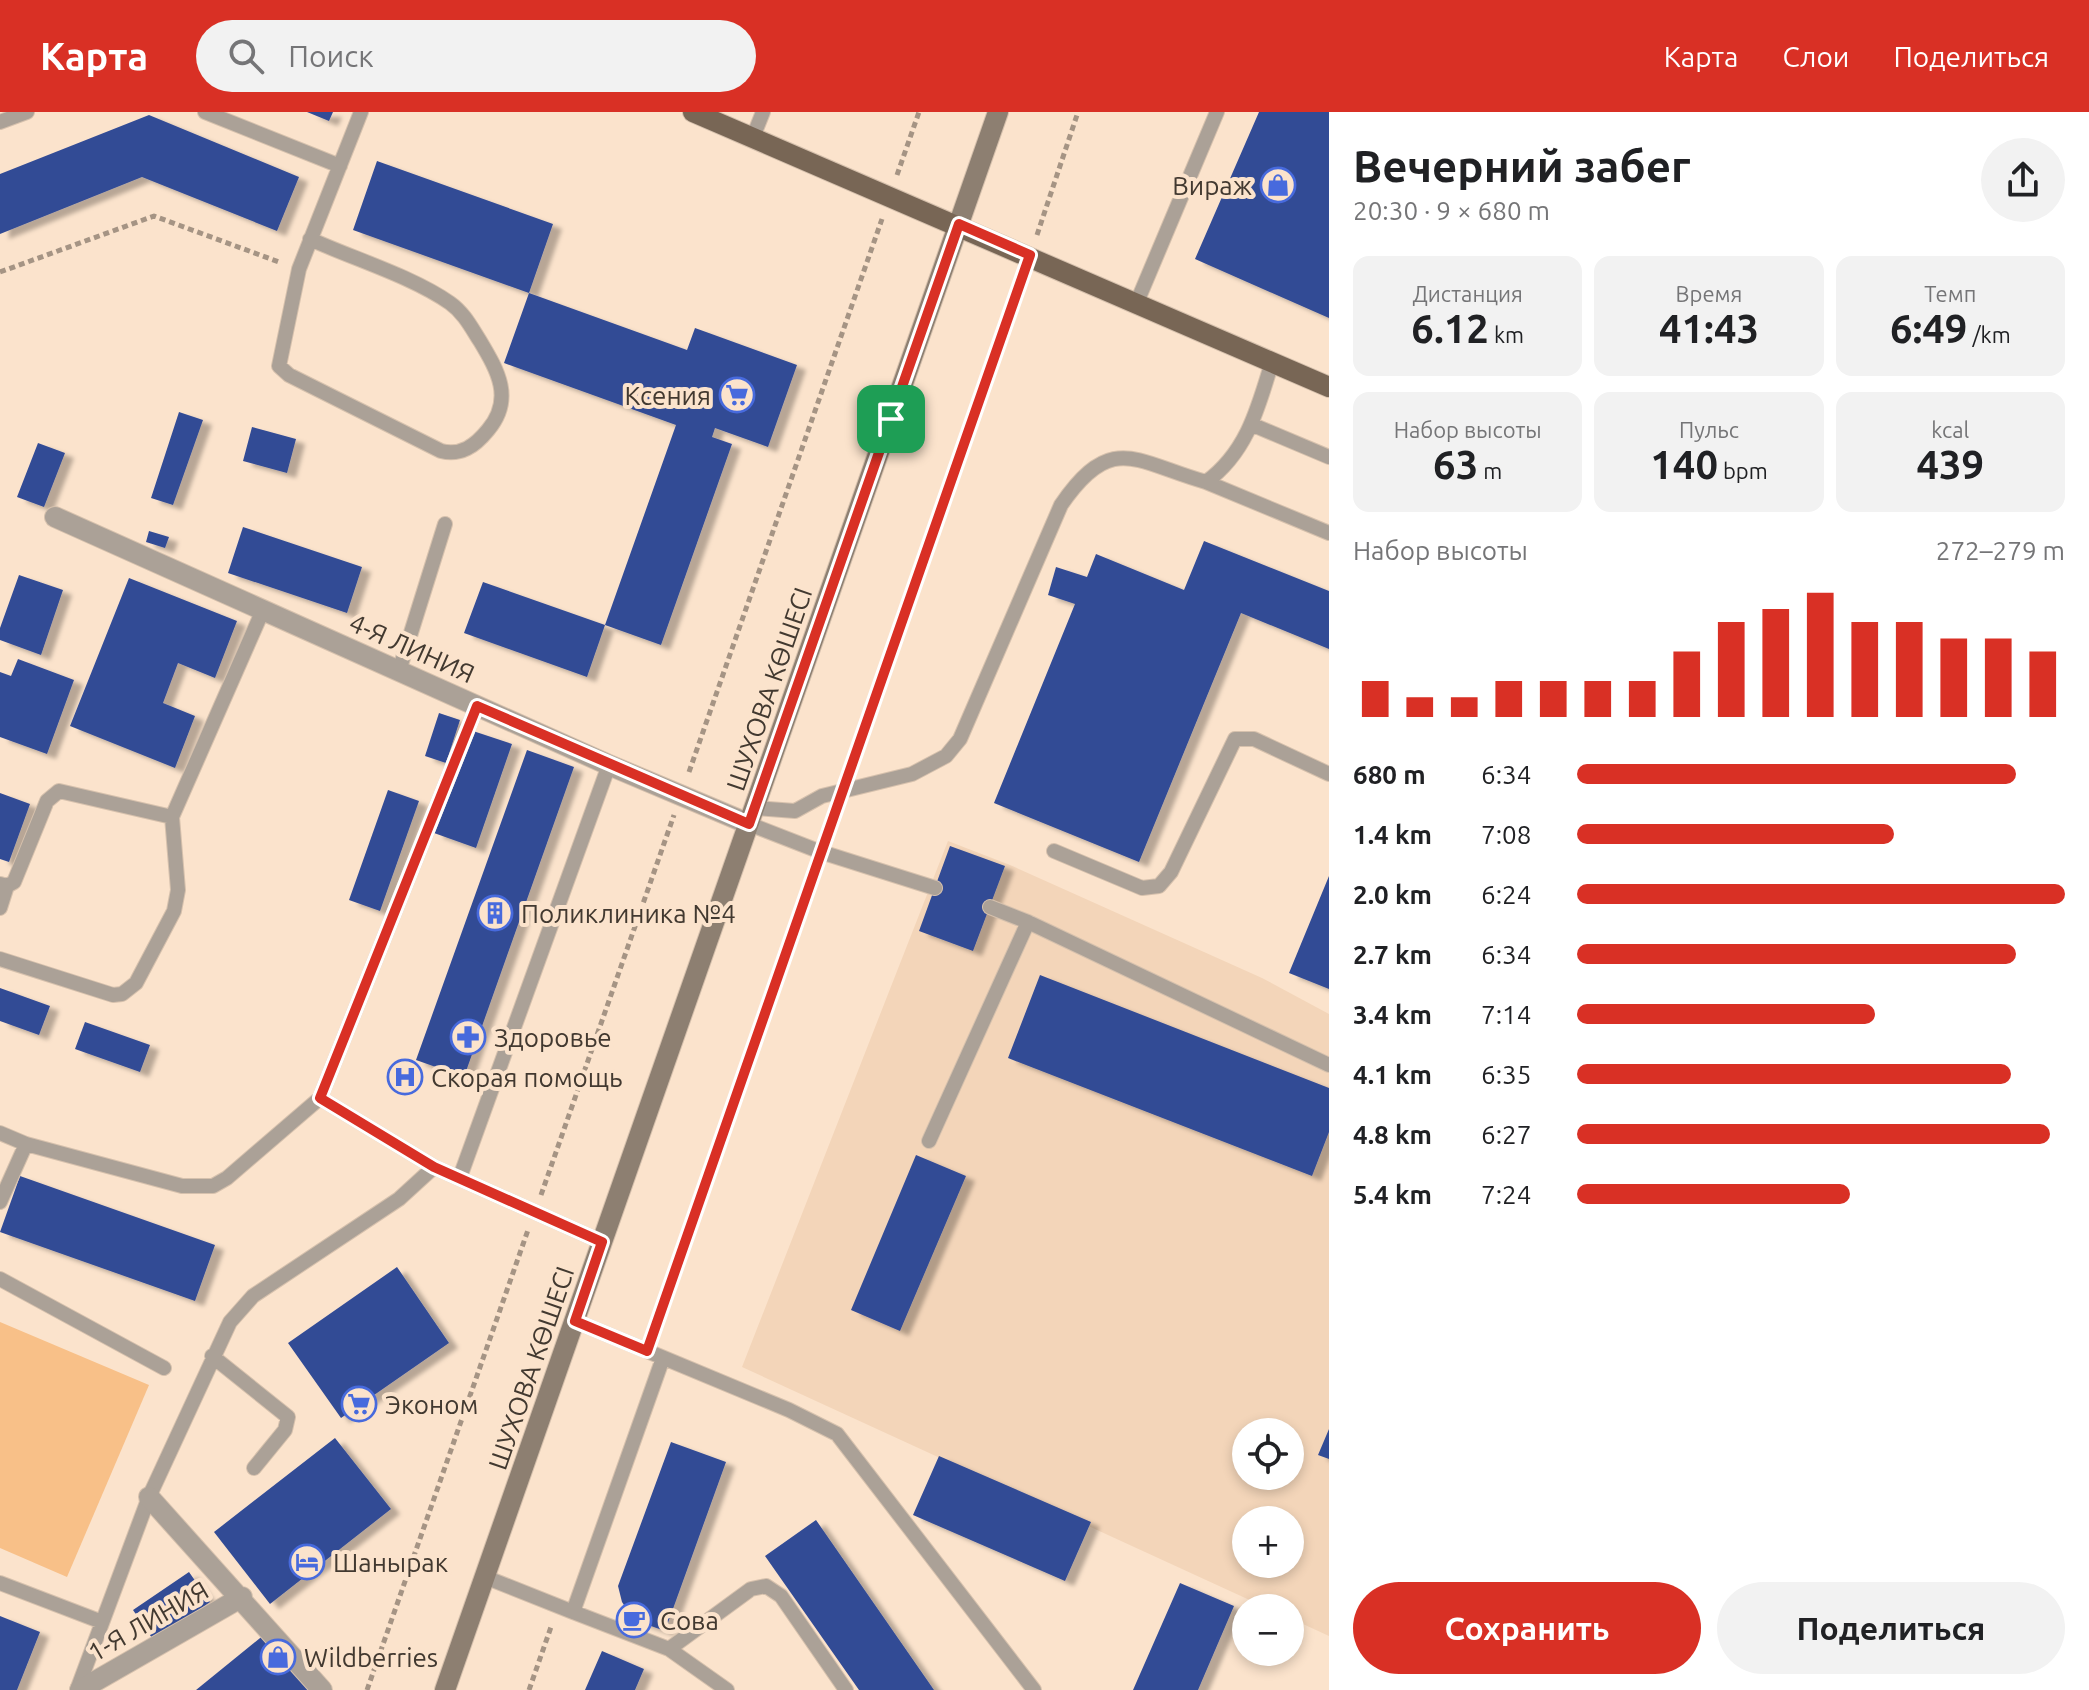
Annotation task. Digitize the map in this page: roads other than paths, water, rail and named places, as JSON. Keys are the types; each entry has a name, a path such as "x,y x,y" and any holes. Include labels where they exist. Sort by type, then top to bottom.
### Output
{"main road":[{"path":"693,112 959,224 1329,387"}],"street":[{"name":"ШУХОВА КӨШЕСІ","path":"445,1690 998,112"},
{"name":"4-Я ЛИНИЯ","path":"55,517 609,765 681,795 752,816"},
{"path":"149,1497 242,1597 322,1690"},
{"name":"1-Я ЛИНИЯ","path":"79,1690 242,1597"}],"lane":[{"path":"0,122 27,112"},
{"path":"205,112 340,166"},
{"path":"310,239 440,296 464,314 502,381 499,412 482,436 461,452 441,451 283,372 279,359 299,269 310,239 361,112"},
{"path":"753,137 763,112"},
{"path":"1137,302 1217,112"},
{"path":"1206,482 1225,468 1253,425 1272,362"},
{"path":"1253,425 1329,457"},
{"path":"752,816 795,811 842,791 927,768 946,756 960,739 1061,505 1087,472 1116,457 1146,461 1206,482 1329,533"},
{"path":"399,671 445,524"},
{"path":"0,959 113,995 130,989 165,933 174,911 178,890 172,817 263,610"},
{"path":"0,1133 26,1144 182,1186 213,1186 227,1178 320,1098 477,706"},
{"path":"1054,851 1142,888 1159,886 1171,872 1235,739 1254,739 1329,774"},
{"path":"460,1177 609,765"},
{"path":"0,908 4,885 14,882 47,801 59,791 172,817"},
{"path":"752,816 821,852 935,888"},
{"path":"990,907 1028,922 1329,1065"},
{"path":"929,1141 1028,922"},
{"path":"320,1098 434,1167 602,1242"},
{"path":"0,1202 26,1144"},
{"path":"79,1690 149,1497 230,1322 253,1296 399,1199 434,1167"},
{"path":"0,1279 164,1368"},
{"path":"575,1321 789,1410 837,1434 1034,1690"},
{"path":"212,1356 288,1417 285,1430 254,1468"},
{"path":"573,1612 663,1358"},
{"path":"485,1577 669,1649 727,1690"},
{"path":"0,1583 102,1622"},
{"path":"669,1649 751,1589 766,1586 781,1596 846,1690"}],"place":[{"name":"Вираж","path":"1278,185"},
{"name":"Ксения","path":"737,395"},
{"name":"Поликлиника №4","path":"495,913"},
{"name":"Здоровье","path":"468,1037"},
{"name":"Скорая помощь","path":"405,1077"},
{"name":"Эконом","path":"359,1404"},
{"name":"Шанырак","path":"307,1562"},
{"name":"Сова","path":"634,1620"},
{"name":"Wildberries","path":"278,1657"}]}
